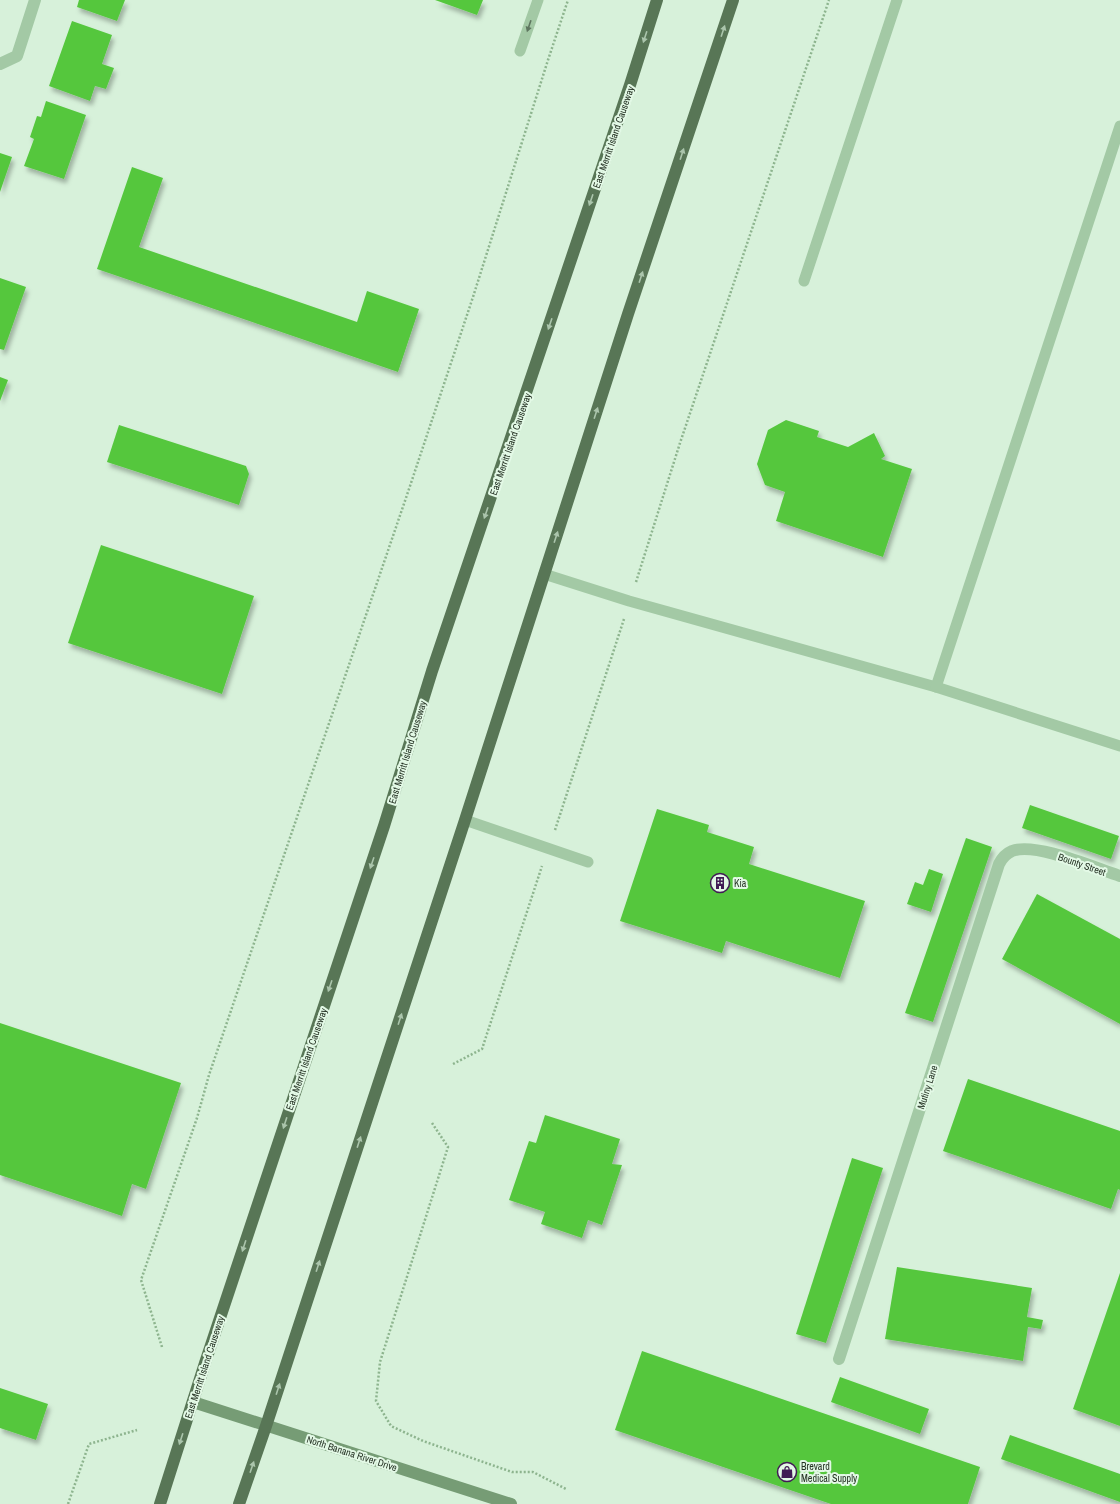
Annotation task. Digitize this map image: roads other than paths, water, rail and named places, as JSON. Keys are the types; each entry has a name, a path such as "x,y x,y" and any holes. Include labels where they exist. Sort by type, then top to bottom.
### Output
{"main road":[{"name":"East Merritt Island Causeway","path":"160,1504 276,1148 384,826 432,671 625,100 657,0"},
{"path":"239,1504 465,820 628,314 733,0"}],"street":[{"path":"0,64 17,56 35,0"},
{"name":"Mutiny Lane","path":"839,1359 999,864 1004,856 1012,851 1027,849 1044,851"},
{"name":"Bounty Street","path":"1044,851 1120,876"},
{"name":"North Banana River Drive","path":"193,1402 511,1504"}],"lane":[{"path":"520,51 538,0"},
{"path":"804,281 897,0"},
{"path":"936,687 1120,126"},
{"path":"544,574 629,602 936,687 1120,746"},
{"path":"465,820 588,862"}],"place":[{"name":"Kia","path":"720,883"},
{"name":"Brevard Medical Supply","path":"787,1472"}]}
